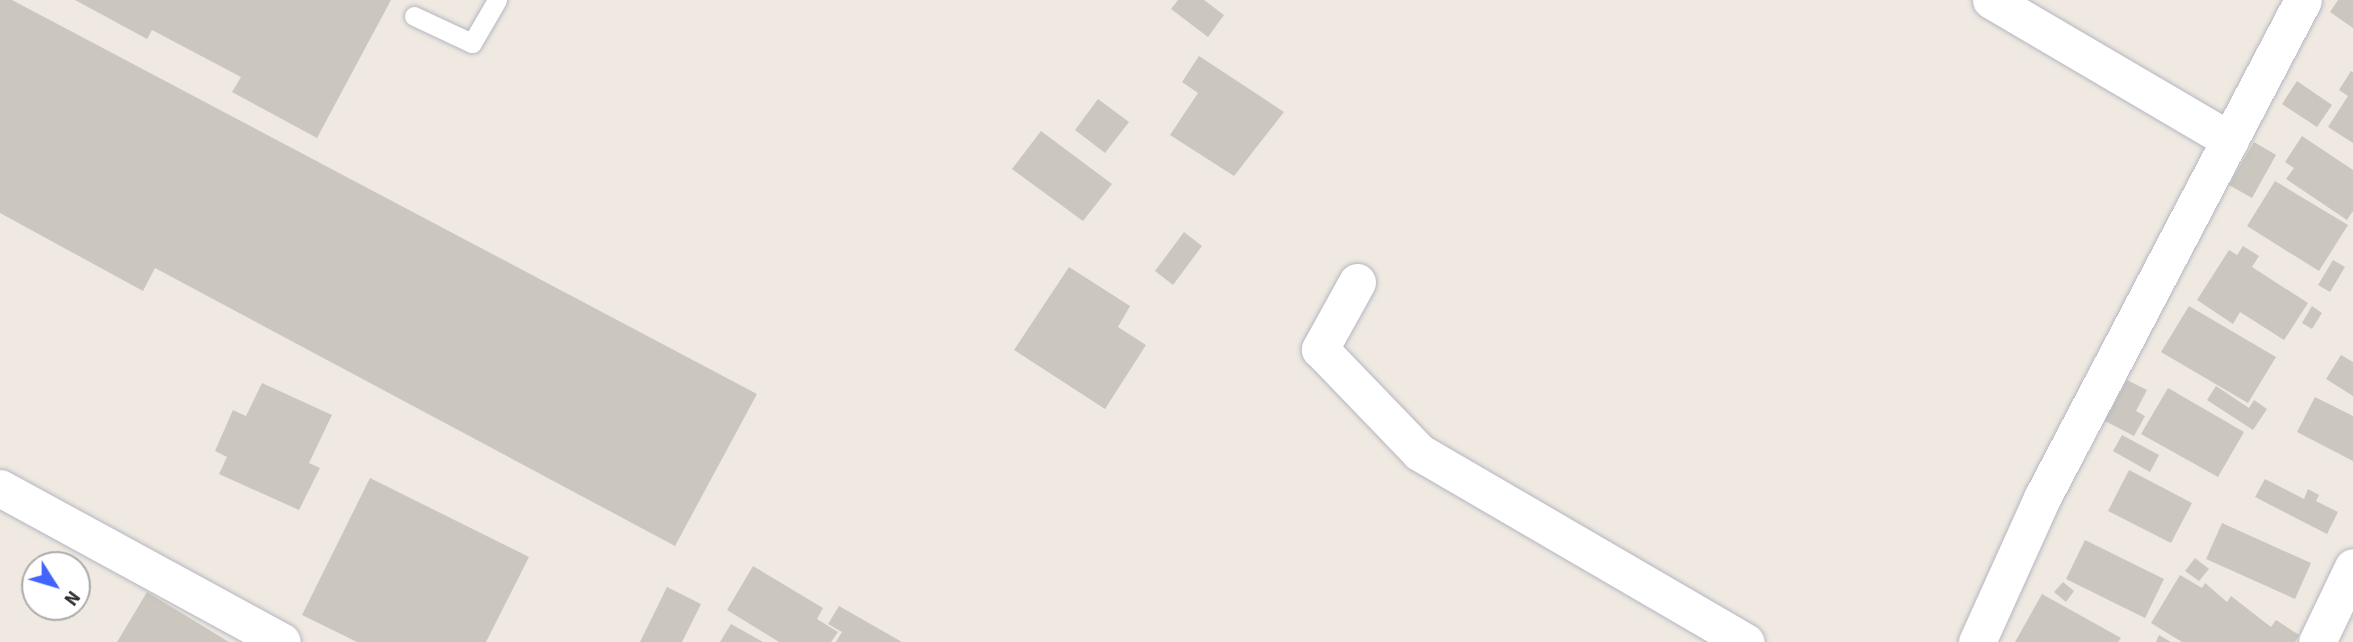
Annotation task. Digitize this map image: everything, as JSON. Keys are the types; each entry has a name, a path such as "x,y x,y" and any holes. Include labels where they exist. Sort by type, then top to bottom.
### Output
{"street":[{"path":"1991,0 2230,140"},
{"path":"1977,642 2042,498 2303,0"},
{"path":"1357,282 1320,349 1419,452 1746,642"},
{"path":"0,488 282,642"},
{"path":"2317,642 2353,567"}],"lane":[{"path":"414,16 472,43 497,0"}],"building":[{"path":"0,0 12,0 757,394 675,546 155,268 143,291 0,213"},
{"path":"75,0 391,0 317,138 232,92 241,77 152,30 147,39"},
{"path":"1178,0 1204,0 1224,15 1208,37 1171,9"},
{"path":"2338,0 2353,0 2353,28 2330,12"},
{"path":"1199,56 1284,112 1234,176 1170,135 1198,93 1182,82"},
{"path":"2351,71 2353,143 2328,127 2348,96 2339,90"},
{"path":"2297,81 2332,105 2317,127 2282,104"},
{"path":"1098,99 1129,122 1105,153 1075,130"},
{"path":"1041,131 1112,184 1083,221 1012,169"},
{"path":"2302,136 2353,170 2353,211 2347,220 2286,179 2294,168 2285,162"},
{"path":"2254,142 2276,155 2252,198 2229,185"},
{"path":"2275,181 2348,225 2319,271 2247,226"},
{"path":"1184,232 1202,246 1173,285 1155,271"},
{"path":"2243,246 2259,256 2252,267 2308,303 2284,340 2240,312 2233,324 2197,300 2229,250 2237,255"},
{"path":"2333,260 2345,267 2330,292 2318,285"},
{"path":"1069,267 1130,306 1118,327 1146,345 1105,409 1014,350"},
{"path":"2189,306 2276,357 2248,403 2161,352"},
{"path":"2312,306 2322,313 2312,329 2302,323"},
{"path":"2341,355 2353,362 2353,396 2326,379"},
{"path":"2127,380 2147,390 2136,411 2145,416 2134,436 2105,421"},
{"path":"262,383 332,415 309,463 320,468 299,510 219,474 227,457 215,451 233,410 246,416"},
{"path":"2216,386 2249,408 2254,400 2267,409 2253,430 2207,400"},
{"path":"2168,388 2244,432 2218,477 2141,434"},
{"path":"2315,397 2353,416 2353,461 2297,432"},
{"path":"2122,435 2159,455 2150,472 2113,451"},
{"path":"2129,470 2192,503 2171,543 2108,511"},
{"path":"370,478 529,557 486,642 357,642 302,615"},
{"path":"2265,479 2304,499 2308,489 2319,495 2316,501 2338,512 2327,534 2255,497"},
{"path":"2222,523 2311,563 2295,599 2206,559"},
{"path":"2085,540 2164,579 2145,618 2066,579"},
{"path":"2195,558 2209,569 2199,581 2185,571"},
{"path":"753,566 823,608 817,619 838,632 831,642 779,642 727,610"},
{"path":"2180,575 2202,588 2205,583 2227,602 2231,596 2271,627 2276,620 2299,635 2295,642 2182,642 2151,623"},
{"path":"2063,582 2074,591 2066,602 2054,592"},
{"path":"667,587 701,604 682,642 640,642"},
{"path":"147,592 229,642 117,642"},
{"path":"2042,594 2121,638 2118,642 2015,642"},
{"path":"839,606 902,642 836,642 842,632 828,624"},
{"path":"731,624 763,642 720,642"},
{"path":"2159,635 2171,642 2156,642"}]}
